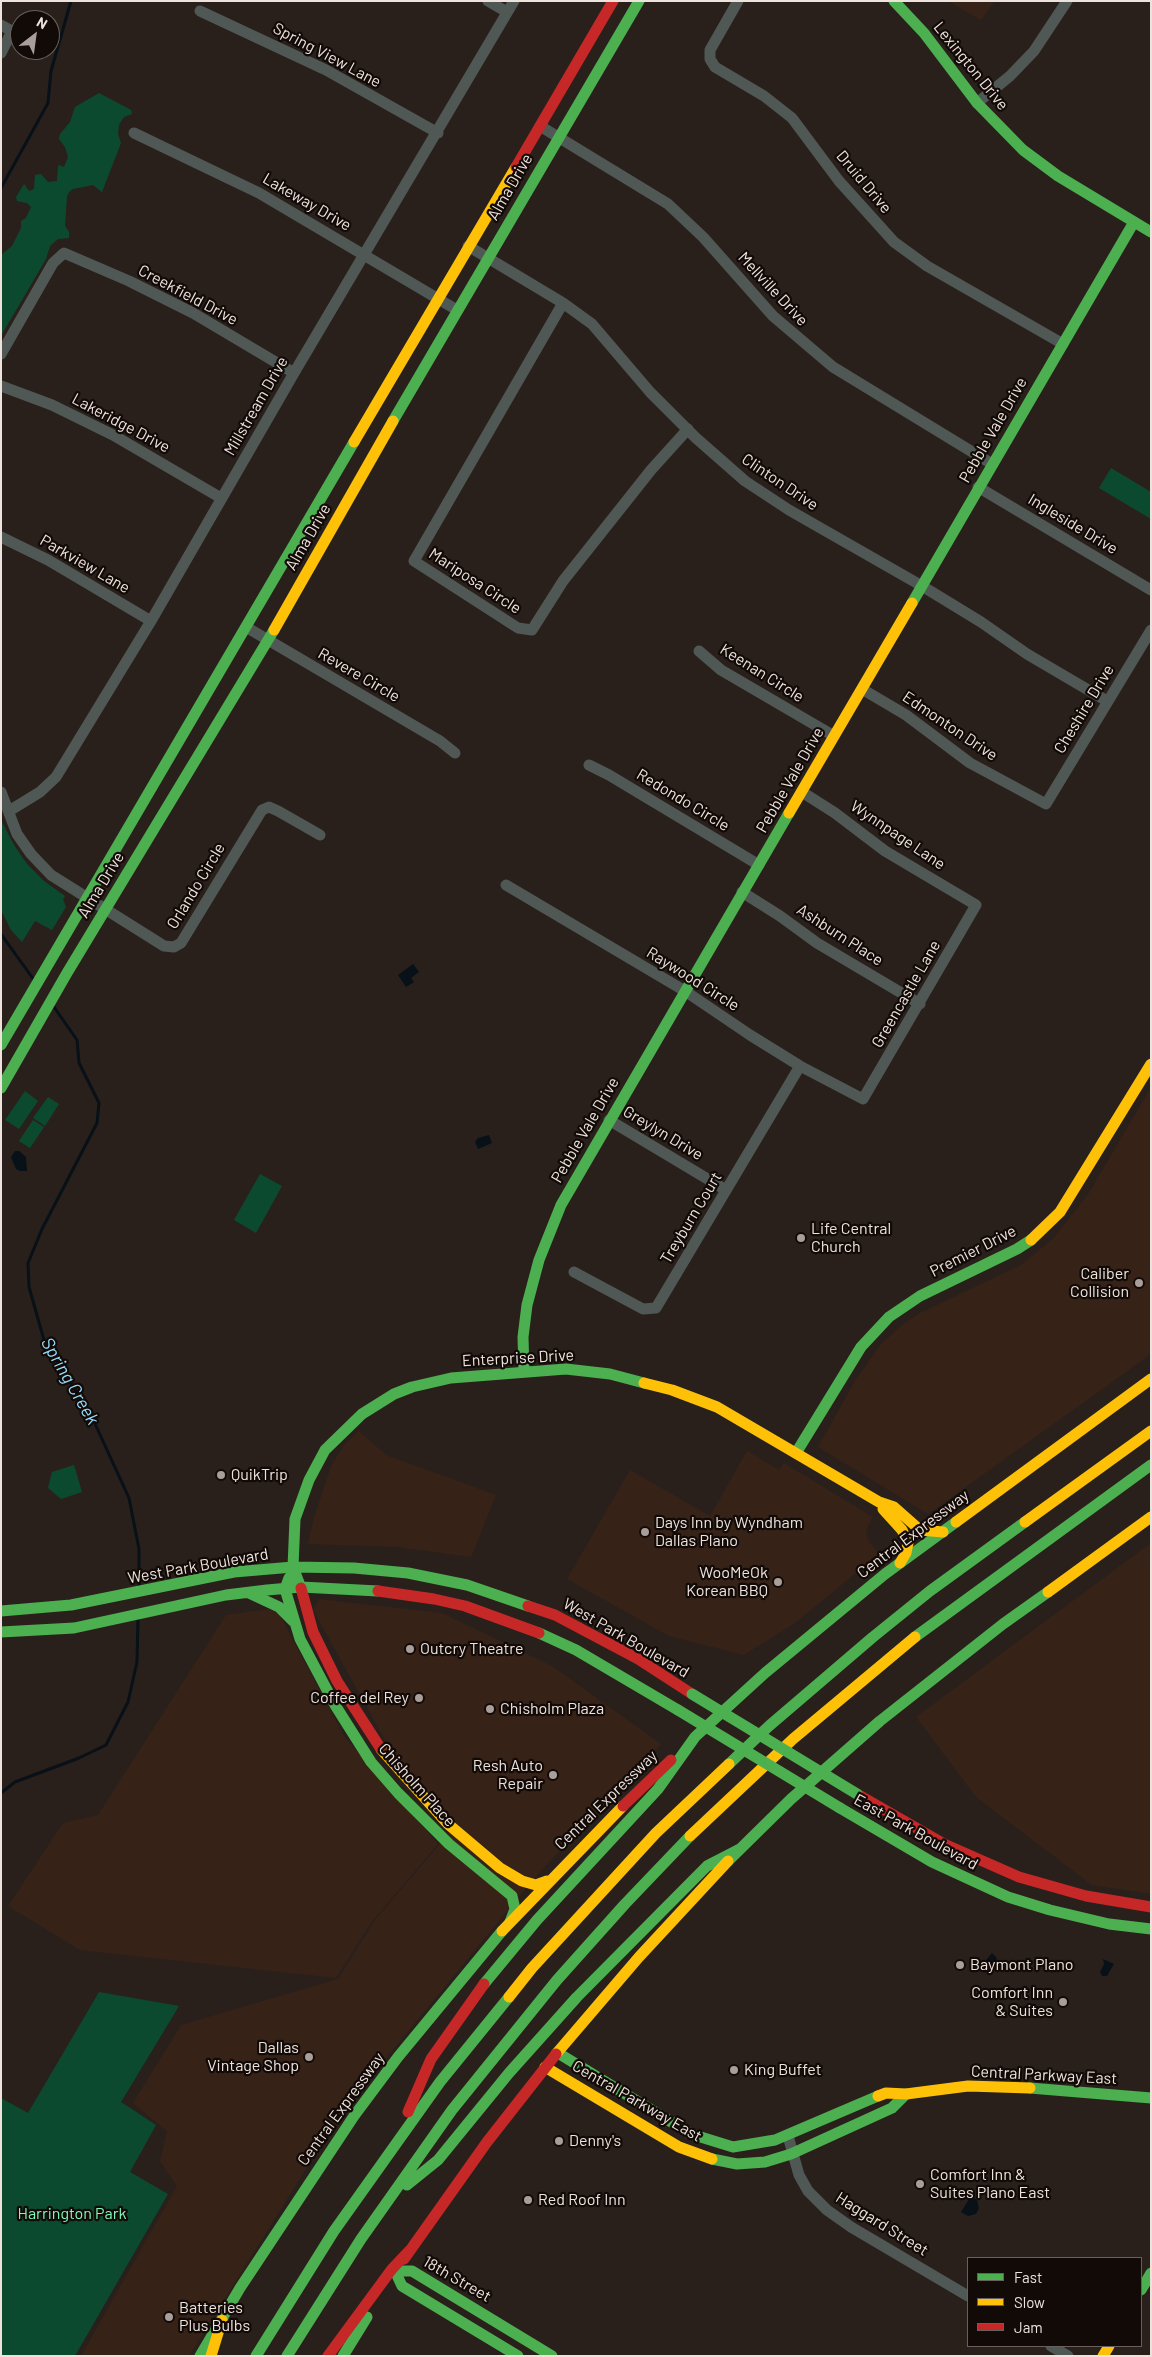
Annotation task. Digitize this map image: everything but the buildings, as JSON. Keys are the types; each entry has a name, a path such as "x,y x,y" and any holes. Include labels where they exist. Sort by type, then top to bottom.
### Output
{"main road":[{"name":"Alma Drive","path":"1,1045 613,1"},
{"name":"Alma Drive","path":"1,1088 35,1026 268,640 487,258 639,1"},
{"name":"Lexington Drive","path":"894,1 924,33 977,103 1023,150 1151,232"},
{"name":"Pebble Vale Drive","path":"524,1372 525,1320 541,1254 561,1205 1134,222"},
{"name":"Premier Drive","path":"796,1453 861,1347 888,1317 920,1296 1017,1249 1034,1238 1060,1212 1151,1064"},
{"name":"Enterprise Drive","path":"301,1588 293,1567 295,1519 309,1480 325,1450 362,1414 394,1394 433,1381 524,1372 566,1369 610,1374 672,1390 718,1407 879,1502 888,1504 901,1512 920,1530 943,1532"},
{"name":"Central Expressway","path":"200,2356 259,2258 354,2116 398,2057 509,1922 548,1881 695,1737 795,1648 900,1563 1151,1379"},
{"path":"256,2356 324,2246 396,2140 485,2024 556,1941 650,1840 734,1757 817,1684 902,1614 1151,1431"},
{"path":"287,2356 342,2266 452,2110 532,2010 626,1904 704,1822 793,1739 922,1631 1151,1465"},
{"name":"Enterprise Drive","path":"879,1502 902,1530 908,1543 906,1553 900,1563"},
{"path":"343,2356 395,2271 487,2142 545,2067 640,1957 740,1849 839,1756 956,1659 1151,1517"},
{"name":"West Park Boulevard","path":"1,1611 43,1609 103,1599 234,1572 293,1567 354,1568 414,1574 467,1585 499,1594 555,1615 589,1632 638,1659 857,1794"},
{"path":"285,1588 293,1567"},
{"name":"West Park Boulevard","path":"1,1632 55,1630 102,1624 172,1607 246,1593 285,1588 370,1590 442,1601 498,1616 553,1638 678,1710 840,1808"},
{"name":"Chisholm Place","path":"285,1588 294,1621 316,1672 371,1762 438,1834 475,1867 512,1896 515,1909 509,1922"},
{"name":"Chisholm Place","path":"301,1588 313,1632 353,1708 383,1753 448,1824 500,1868 522,1881 536,1885 548,1881"},
{"path":"246,1593 279,1607 294,1621"},
{"path":"15,1632 16,1611"},
{"path":"341,1715 353,1708"},
{"path":"396,2140 431,2059 477,1992 537,1920 658,1789 695,1737"},
{"name":"East Park Boulevard","path":"857,1794 944,1844 984,1863 1059,1890 1151,1907"},
{"name":"East Park Boulevard","path":"840,1808 932,1862 970,1881 1050,1910 1109,1924 1151,1929"},
{"path":"438,1834 448,1824"},
{"path":"384,2204 438,2160 509,2073 577,1997 706,1866 740,1849"},
{"path":"1109,1924 1111,1901"},
{"name":"Central Parkway East","path":"558,2053 702,2139 734,2147 761,2144 788,2136 865,2100 886,2093 906,2094 968,2086 1010,2086 1151,2098"},
{"name":"Central Parkway East","path":"545,2067 696,2155 736,2164 764,2162 791,2154 892,2108 906,2094"},
{"path":"658,2134 667,2119"},
{"path":"696,2155 702,2139"},
{"path":"328,2356 392,2269 410,2250"},
{"name":"18th Street","path":"513,2353 402,2286 395,2271 412,2270 552,2356"},
{"path":"1142,2288 1151,2273"},
{"path":"211,2356 222,2320"},
{"path":"513,2353 518,2334"}],"street":[{"path":"488,1 508,12"},
{"name":"Millstream Drive","path":"8,811 40,792 56,777 150,621 514,1"},
{"name":"Druid Drive","path":"738,1 710,50 710,59 715,67 764,96 792,118 839,181 894,242 927,266 1063,344"},
{"path":"977,103 1010,76 1034,51 1068,1"},
{"name":"Spring View Lane","path":"200,11 326,70 438,133"},
{"path":"1,25 12,30 1,53"},
{"name":"Mellville Drive","path":"540,126 648,190 673,208 702,237 773,316 833,368 992,464"},
{"name":"Lakeway Drive","path":"134,133 259,193 458,310"},
{"name":"Clinton Drive","path":"468,246 563,303 592,324 650,392 745,481 789,510 922,586 981,622 1027,654 1107,701"},
{"name":"Creekfield Drive","path":"1,354 54,262 64,253 129,281 193,313 294,373"},
{"name":"Mariposa Circle","path":"563,303 414,561 518,628 532,630 563,581 651,470 688,429"},
{"name":"Lakeridge Drive","path":"1,386 52,405 113,434 221,498"},
{"name":"Ingleside Drive","path":"978,487 1151,590"},
{"name":"Parkview Lane","path":"1,537 48,560 150,621"},
{"name":"Revere Circle","path":"246,627 440,741 455,753"},
{"name":"Cheshire Drive","path":"1046,804 1151,630"},
{"name":"Keenan Circle","path":"698,651 721,670 834,736"},
{"name":"Edmonton Drive","path":"862,689 906,715 970,763 1046,804"},
{"name":"Redondo Circle","path":"589,765 759,864"},
{"name":"Orlando Circle","path":"1,792 17,834 31,854 51,875 86,899 164,946 174,947 181,943 262,810 269,808 278,811 320,835"},
{"name":"Wynnpage Lane","path":"802,792 835,813 886,851 976,905"},
{"name":"Raywood Circle","path":"506,885 685,991 800,1066 863,1099"},
{"name":"Ashburn Place","path":"742,892 780,916 817,943 920,1004"},
{"name":"Greencastle Lane","path":"863,1099 976,905"},
{"name":"Treyburn Court","path":"574,1272 643,1309 656,1308 800,1066"},
{"name":"Greylyn Drive","path":"609,1120 726,1190"},
{"name":"Haggard Street","path":"788,2136 791,2154 799,2175 808,2191 827,2210 851,2227 967,2295"},
{"path":"1053,2347 1068,2356"}],"shaded area":[{"path":"948,1 995,1 981,20"},
{"path":"413,964 419,972 411,978 414,982 406,987 398,975"},
{"path":"1151,1087 1151,1354 928,1514 818,1447 855,1381 881,1344 906,1322 920,1313 1021,1265 1054,1238 1089,1193"},
{"path":"489,1135 492,1143 478,1149 475,1142 478,1138"},
{"path":"15,1151 19,1151 26,1157 27,1171 16,1169 11,1157"},
{"path":"359,1431 386,1455 496,1495 471,1557 397,1547 308,1544 314,1517 331,1466 345,1444"},
{"path":"747,1451 779,1470 784,1463 873,1517 866,1529 868,1540 879,1554 795,1623 744,1655 669,1636 567,1579 630,1470 710,1516"},
{"path":"1151,1543 1151,1894 1092,1885 976,1797 916,1717"},
{"path":"319,1599 442,1613 552,1666 661,1744 536,1876 341,2113 189,2356 81,2356 177,2186 160,2161 167,2131 133,2103 181,2025 338,1979 375,1920 457,1824 390,1749 313,1610"},
{"path":"276,1608 344,1736 438,1844 370,1924 336,1978 80,1950 8,1906 63,1823 98,1815 226,1615"},
{"path":"992,1953 997,1958 990,1969 987,1970 982,1965"},
{"path":"1103,1959 1114,1964 1107,1976 1102,1976 1100,1972 1104,1964"},
{"path":"971,2196 977,2200 979,2208 976,2214 968,2216 961,2212"}],"green space":[{"path":"99,93 131,110 132,114 124,117 119,125 118,134 121,143 102,192 93,185 70,191 67,196 65,226 69,232 69,238 58,239 50,246 46,259 1,336 1,255 12,246 21,228 21,221 26,218 31,207 27,203 17,201 16,197 24,184 29,191 34,189 35,175 41,174 48,182 57,181 58,167 59,165 64,167 68,157 65,147 59,139 60,134 70,122 75,107"},
{"path":"1111,468 1151,492 1151,519 1099,488"},
{"path":"1,820 14,845 27,864 44,881 65,896 63,899 66,907 52,930 35,921 22,942 11,930 1,910"},
{"path":"25,1091 38,1101 19,1129 5,1120"},
{"path":"48,1097 59,1104 45,1126 33,1118"},
{"path":"33,1120 44,1127 30,1148 19,1141"},
{"path":"260,1174 282,1186 256,1233 234,1220"},
{"path":"74,1465 82,1492 61,1499 48,1488 52,1472"},
{"name":"Harrington Park","path":"99,1992 179,2006 121,2102 156,2125 130,2172 168,2194 75,2356 1,2356 1,2098 28,2113"}],"waterway":[{"name":"Spring Creek","path":"1,188 48,103 51,71 71,1"},
{"name":"Spring Creek","path":"1,934 34,980"},
{"name":"Spring Creek","path":"54,1007 77,1040 79,1063 99,1103 97,1123 42,1229 28,1263 29,1287 44,1340 91,1415 129,1498 139,1549 139,1585"},
{"name":"Spring Creek","path":"1,1793 15,1782 79,1758 106,1745 128,1702 137,1662 138,1619"}],"traffic: fast":[{"path":"393,421 639,1"},
{"path":"894,1 924,33 977,103 1023,150 1058,176 1151,232"},
{"path":"912,603 1134,222"},
{"path":"1,1045 354,442"},
{"path":"1,1088 67,973 274,630"},
{"path":"524,1372 523,1337 527,1305 539,1260 561,1205 789,813"},
{"path":"796,1453 861,1347 889,1317 920,1296 1017,1249 1031,1240"},
{"path":"301,1588 293,1567 295,1519 309,1480 325,1450 362,1414 394,1394 412,1387 451,1378 566,1369 610,1374 644,1383"},
{"path":"915,1637 1151,1465"},
{"path":"696,1736 765,1673 885,1574 956,1522"},
{"path":"729,1764 769,1726 873,1637 930,1591 1025,1522"},
{"path":"1,1611 71,1605 234,1572 293,1567 354,1568 408,1573 467,1585 528,1606"},
{"path":"289,1578 285,1589 300,1639 335,1705 371,1762 398,1793 449,1844 512,1896 515,1909 510,1922"},
{"path":"1,1632 74,1628 226,1595 267,1590 301,1587 378,1591"},
{"path":"728,1861 791,1799 880,1721 1003,1624 1048,1592"},
{"path":"249,1593 279,1607 293,1621"},
{"path":"539,1633 576,1650 678,1710"},
{"path":"692,1694 857,1794"},
{"path":"678,1710 840,1808"},
{"path":"484,1984 537,1920 658,1789 695,1737"},
{"path":"840,1808 932,1862 1008,1897 1050,1910 1109,1924 1151,1929"},
{"path":"287,2356 361,2239 452,2110 557,1980 625,1904 690,1836"},
{"path":"407,2185 438,2160 509,2073 577,1997 707,1866 740,1849"},
{"path":"200,2356 240,2288 354,2116 398,2057 502,1931"},
{"path":"256,2356 334,2231 440,2082 509,1997"},
{"path":"558,2053 691,2134 733,2147 775,2140 878,2096"},
{"path":"1030,2088 1151,2098"},
{"path":"712,2159 737,2164 765,2162 791,2154 892,2108 906,2094"},
{"path":"518,2356 402,2286 395,2271 412,2271 552,2356"},
{"path":"1142,2288 1151,2273"},
{"path":"343,2356 367,2317"}],"traffic: slow":[{"path":"354,442 516,167"},
{"path":"274,630 393,421"},
{"path":"789,813 912,603"},
{"path":"1031,1240 1060,1212 1151,1064"},
{"path":"956,1522 1151,1379"},
{"path":"644,1383 672,1390 717,1407 879,1502 894,1507 920,1530 943,1532"},
{"path":"1025,1522 1151,1431"},
{"path":"883,1509 902,1530 908,1543 906,1553 900,1563"},
{"path":"1048,1592 1151,1517"},
{"path":"690,1836 793,1739 915,1637"},
{"path":"381,1749 448,1824 500,1868 522,1881 536,1885 547,1881"},
{"path":"509,1997 532,1968 656,1833 729,1764"},
{"path":"502,1931 623,1806"},
{"path":"556,2054 639,1957 728,1861"},
{"path":"545,2067 679,2147 712,2159"},
{"path":"878,2096 886,2093 906,2094 968,2086 1030,2088"},
{"path":"211,2356 222,2320"},
{"path":"1103,2356 1108,2347"}],"traffic: jam":[{"path":"516,167 613,1"},
{"path":"301,1588 313,1632 337,1681 381,1749"},
{"path":"378,1591 434,1599 465,1606 539,1633"},
{"path":"528,1606 555,1615 638,1659 692,1694"},
{"path":"623,1806 671,1760"},
{"path":"857,1794 944,1844 1019,1877 1086,1896 1151,1907"},
{"path":"408,2112 431,2059 484,1984"},
{"path":"404,2259 487,2142 556,2054"},
{"path":"328,2356 392,2269 410,2250"}],"place":[{"name":"Life Central Church","path":"801,1238"},
{"name":"Caliber Collision","path":"1139,1283"},
{"name":"QuikTrip","path":"221,1475"},
{"name":"Days Inn by Wyndham Dallas Plano","path":"645,1532"},
{"name":"WooMeOk Korean BBQ","path":"778,1582"},
{"name":"Outcry Theatre","path":"410,1649"},
{"name":"Coffee del Rey","path":"419,1698"},
{"name":"Chisholm Plaza","path":"490,1709"},
{"name":"Resh Auto Repair","path":"553,1775"},
{"name":"Baymont Plano","path":"960,1965"},
{"name":"Comfort Inn & Suites","path":"1063,2002"},
{"name":"Dallas Vintage Shop","path":"309,2057"},
{"name":"King Buffet","path":"734,2070"},
{"name":"Denny's","path":"559,2141"},
{"name":"Comfort Inn & Suites Plano East","path":"920,2184"},
{"name":"Red Roof Inn","path":"528,2200"},
{"name":"Batteries Plus Bulbs","path":"169,2317"}]}
